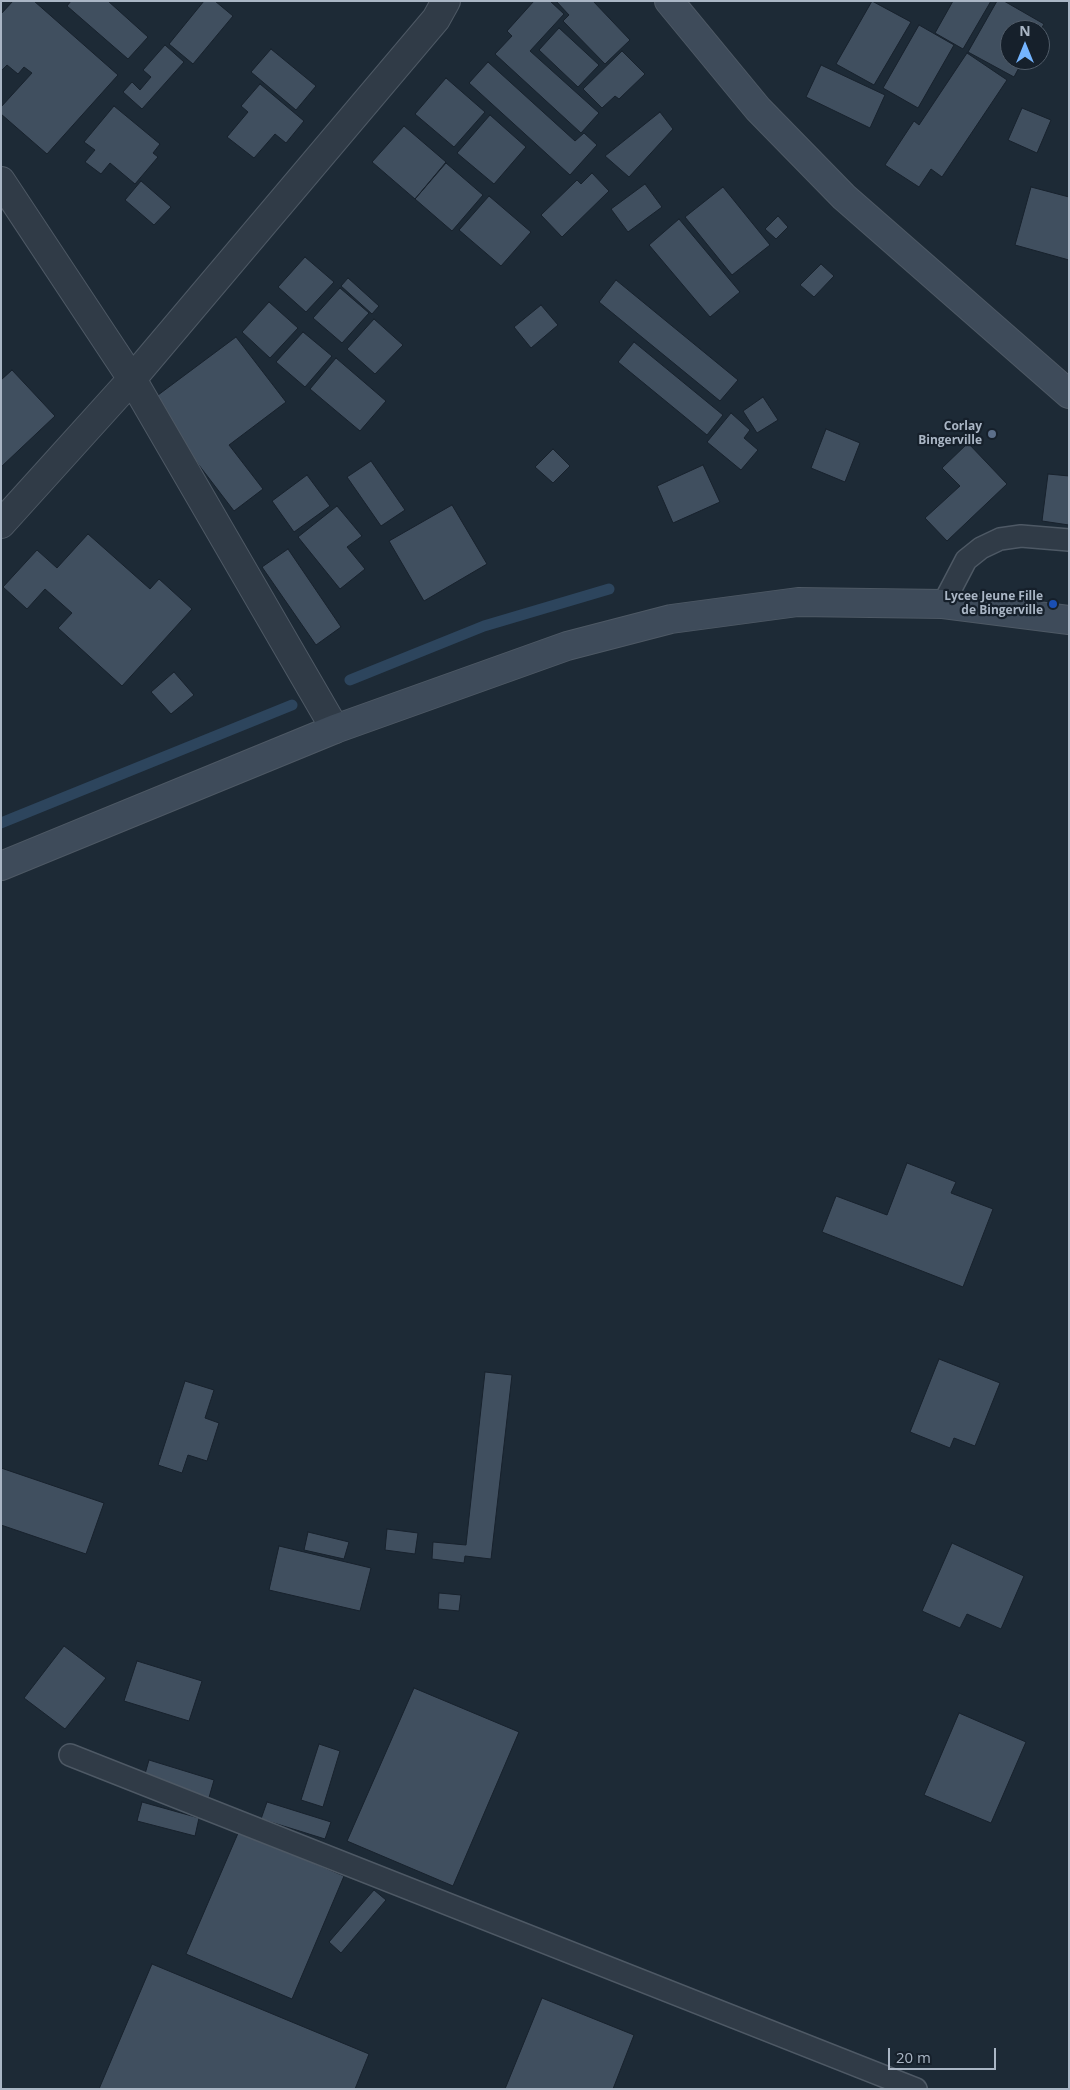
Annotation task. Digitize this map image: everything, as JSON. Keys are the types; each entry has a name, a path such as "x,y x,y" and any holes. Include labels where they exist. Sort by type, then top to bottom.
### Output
{"main road":[{"path":"669,1 758,109 844,197 1069,394"},
{"path":"1,866 335,729 567,646 671,619 798,602 943,604 1069,620"}],"street":[{"path":"1,524 132,379 436,19 446,1"},
{"path":"1,181 132,379 335,729"}],"lane":[{"path":"943,604 966,560 981,548 1000,539 1021,536 1069,540"},
{"path":"70,1755 916,2089"}],"building":[{"path":"13,1 34,1 118,75 47,154 1,114 1,107 32,73 24,67 18,74 7,65 1,71 1,14"},
{"path":"71,1 108,1 148,37 128,59 67,6"},
{"path":"204,1 215,1 233,16 193,64 169,44"},
{"path":"534,1 550,1 564,14 530,51 599,113 581,133 495,54 512,36 507,31"},
{"path":"556,1 593,1 630,40 605,64 563,21 569,15"},
{"path":"872,1 911,22 874,85 836,64"},
{"path":"953,1 991,1 963,49 935,33"},
{"path":"997,1 1004,1 1037,20 1000,20 1000,69 968,52"},
{"path":"919,25 954,45 918,108 883,88"},
{"path":"559,28 599,65 578,87 539,50"},
{"path":"165,45 184,62 142,109 123,92 132,82 140,90 151,77 143,70"},
{"path":"271,49 316,86 296,110 251,72"},
{"path":"622,51 645,74 619,99 615,96 602,108 583,89"},
{"path":"967,53 1007,80 942,177 931,169 919,187 885,165 914,121 919,125"},
{"path":"488,62 575,141 584,133 597,145 570,175 469,83"},
{"path":"821,65 885,95 870,128 806,97"},
{"path":"1001,70 1018,70 1014,77"},
{"path":"446,78 485,112 454,147 415,114"},
{"path":"260,84 304,121 286,143 275,134 254,158 227,137 248,112 241,106"},
{"path":"114,106 160,144 153,153 158,157 135,184 110,163 101,174 85,162 95,150 84,142"},
{"path":"1022,108 1051,120 1037,153 1008,140"},
{"path":"660,112 673,129 629,177 605,156"},
{"path":"490,115 526,147 494,184 457,153"},
{"path":"404,126 446,162 415,199 372,162"},
{"path":"446,163 483,195 452,231 415,199"},
{"path":"592,173 609,191 562,237 541,215 577,180 581,184"},
{"path":"141,181 171,207 154,225 125,200"},
{"path":"645,184 662,207 628,232 611,209"},
{"path":"723,187 770,245 732,275 685,217"},
{"path":"1031,187 1069,197 1069,260 1015,245"},
{"path":"489,196 531,232 501,266 459,230"},
{"path":"778,216 788,227 776,239 765,229"},
{"path":"679,219 740,292 710,317 649,245"},
{"path":"305,257 334,282 306,312 278,287"},
{"path":"821,264 834,276 814,297 800,285"},
{"path":"348,278 379,306 372,314 341,286"},
{"path":"616,280 738,380 720,401 599,302"},
{"path":"340,288 369,313 342,343 313,318"},
{"path":"269,302 298,328 270,358 242,332"},
{"path":"541,305 558,325 531,348 514,327"},
{"path":"374,319 403,345 375,374 347,349"},
{"path":"303,332 332,356 305,387 276,362"},
{"path":"236,337 286,402 229,445 263,489 234,511 150,401"},
{"path":"634,342 723,415 707,435 618,362"},
{"path":"336,358 386,401 360,431 310,389"},
{"path":"12,370 55,416 1,467 1,380"},
{"path":"763,397 778,420 757,433 743,411"},
{"path":"731,413 750,430 744,438 758,450 741,470 707,442"},
{"path":"826,429 860,443 845,482 811,468"},
{"path":"968,443 1007,484 947,541 925,518 960,486 942,468"},
{"path":"553,449 570,466 553,483 535,467"},
{"path":"371,461 405,510 381,526 347,477"},
{"path":"703,465 720,502 673,523 657,486"},
{"path":"1048,474 1069,476 1069,525 1042,521"},
{"path":"307,475 330,506 294,532 272,501"},
{"path":"452,505 487,564 424,601 389,541"},
{"path":"337,506 362,536 347,547 365,569 340,589 298,537"},
{"path":"88,534 150,589 159,579 192,609 122,686 58,628 72,613 45,589 27,609 3,587 37,550 57,568"},
{"path":"288,549 341,627 316,645 262,567"},
{"path":"174,672 194,695 171,714 151,692"},
{"path":"907,1163 956,1182 951,1193 993,1209 963,1287 822,1232 836,1196 887,1215"},
{"path":"939,1359 1000,1383 975,1446 954,1438 950,1448 910,1432"},
{"path":"485,1372 512,1375 491,1559 465,1556 464,1563 432,1559 433,1542 466,1545"},
{"path":"185,1381 214,1390 205,1418 219,1423 207,1461 188,1455 182,1473 158,1465"},
{"path":"1,1468 104,1503 86,1554 1,1525"},
{"path":"387,1529 418,1533 415,1554 385,1550"},
{"path":"308,1532 349,1542 344,1559 304,1550"},
{"path":"952,1543 1024,1576 1001,1629 967,1614 960,1628 922,1611"},
{"path":"279,1546 371,1568 360,1611 269,1590"},
{"path":"439,1593 461,1595 459,1611 438,1609"},
{"path":"64,1646 106,1678 65,1729 24,1698"},
{"path":"137,1661 202,1681 189,1721 124,1701"},
{"path":"414,1688 519,1732 453,1886 347,1841"},
{"path":"959,1713 1026,1742 991,1823 924,1795"},
{"path":"319,1744 340,1751 323,1807 301,1800"},
{"path":"149,1760 214,1780 208,1801 143,1781"},
{"path":"142,1802 199,1818 195,1836 137,1821"},
{"path":"267,1802 331,1822 325,1839 261,1819"},
{"path":"239,1831 344,1876 292,1999 186,1954"},
{"path":"374,1890 386,1900 341,1953 329,1942"},
{"path":"152,1964 369,2054 355,2089 99,2089"},
{"path":"542,1998 634,2035 613,2089 505,2089"}],"waterway":[{"path":"350,680 484,626 609,589"},
{"path":"1,823 292,705"}],"place":[{"name":"Corlay Bingerville","path":"992,434"},
{"name":"Lycee Jeune Fille de Bingerville","path":"1053,604"}]}
